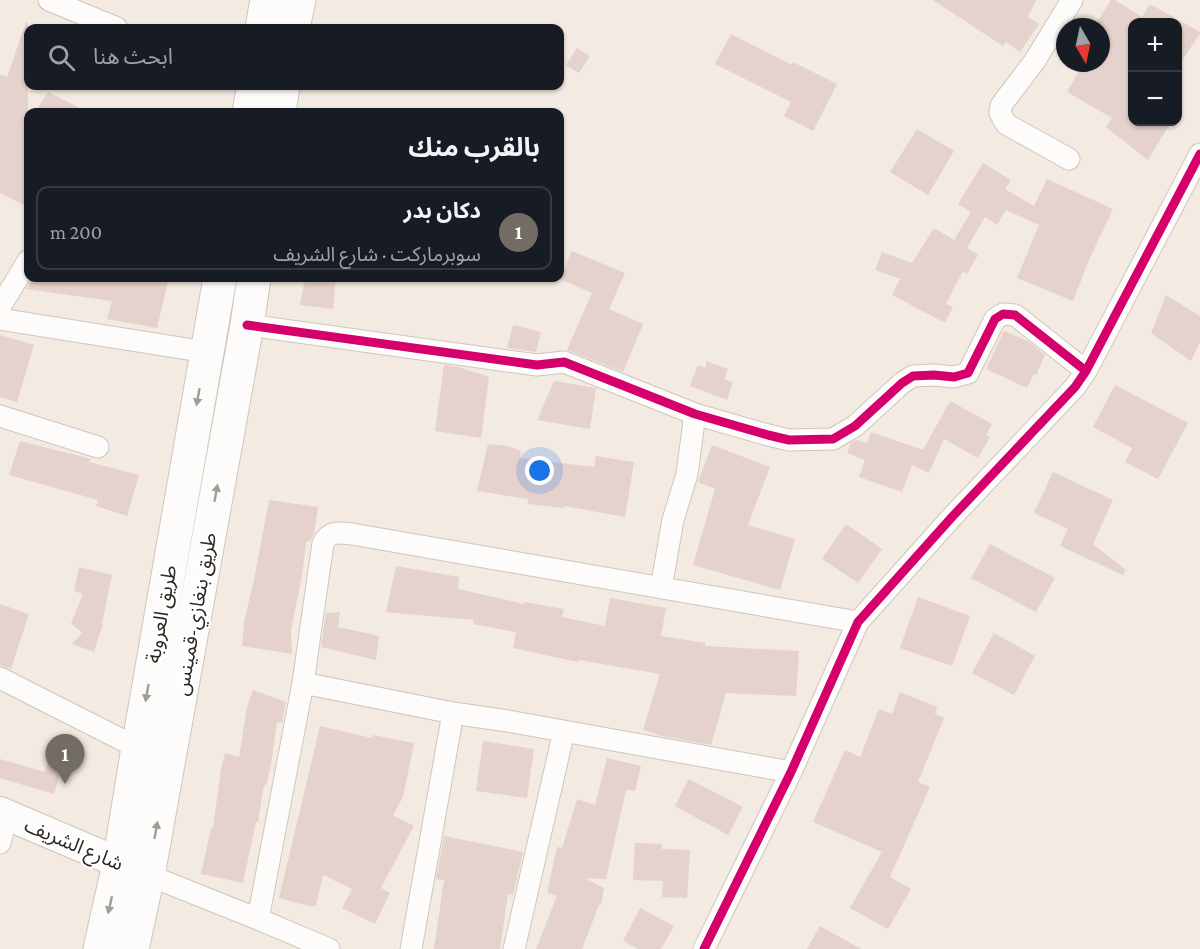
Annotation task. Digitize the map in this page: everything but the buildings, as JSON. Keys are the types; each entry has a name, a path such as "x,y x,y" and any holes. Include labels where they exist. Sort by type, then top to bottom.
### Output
{"main road":[{"path":"263,24 267,0"},
{"path":"295,24 298,0"},
{"path":"258,91 275,108"},
{"name":"طريق العروبة","path":"100,949 133,869 138,748 219,282"},
{"name":"طريق بنغازي-قمينس","path":"132,949 133,869 247,325 253,282"},
{"name":"شارع الشريف","path":"2,824 133,869"}],"street":[{"path":"49,0 107,24"},
{"path":"1069,159 1006,124 1000,113 1001,106 1034,62 1072,0"},
{"path":"708,948 791,772 858,622 951,517 1063,401 1086,371 1200,153"},
{"path":"0,307 24,268"},
{"path":"247,325 537,365 564,363 695,414 789,440 833,439 855,426 902,383 913,376 954,377 968,373 994,320 1003,314 1015,315 1086,371"},
{"path":"0,319 206,352"},
{"path":"661,588 673,520 687,474 695,414"},
{"path":"0,416 98,447"},
{"path":"258,919 303,683 323,543 328,535 334,532 858,622"},
{"path":"0,678 138,748"},
{"path":"303,683 453,713 791,772"},
{"path":"411,949 453,713"},
{"path":"514,949 564,731"},
{"path":"133,869 329,949"}],"cycle path":[{"path":"704,949 791,772 858,622 952,517 1075,387 1086,371 1200,154"},
{"path":"247,325 537,365 564,362 695,414 789,440 833,439 855,426 902,383 913,376 954,377 968,373 995,319 1003,314 1015,315 1086,371"}],"place":[{"name":"دكان بدر","path":"65,784"}]}
